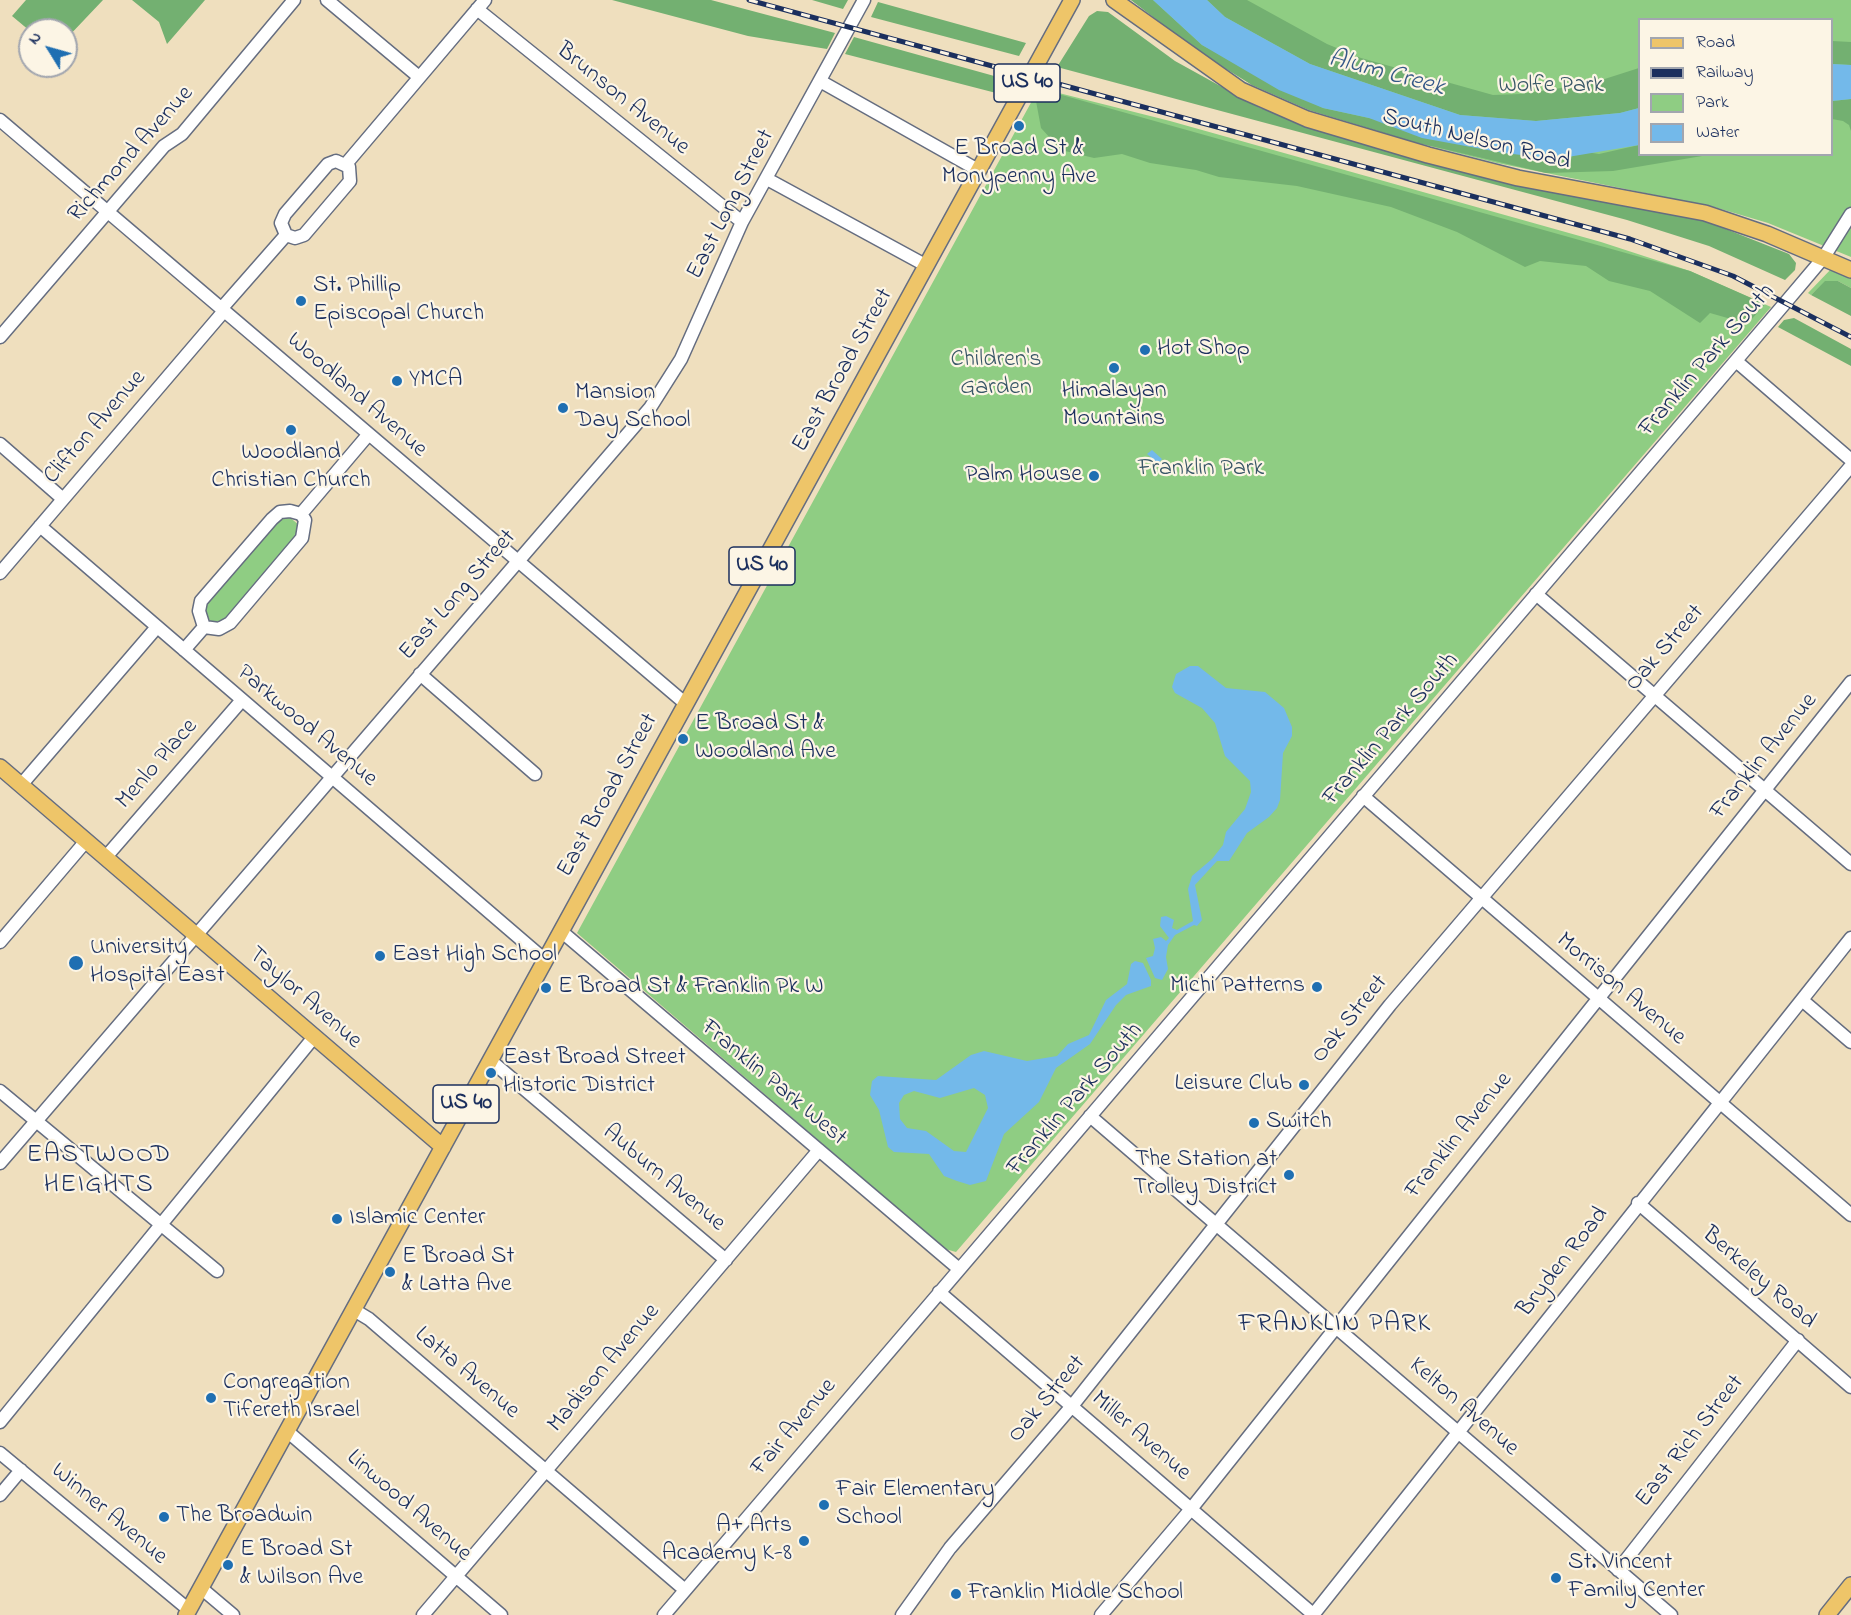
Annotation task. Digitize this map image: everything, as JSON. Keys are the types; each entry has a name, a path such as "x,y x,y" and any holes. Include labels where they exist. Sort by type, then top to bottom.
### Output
{"main road":[{"name":"East Broad Street","path":"188,1612 1072,0"},
{"name":"South Nelson Road","path":"1114,0 1218,75 1257,98 1307,119 1428,155 1518,178 1704,213 1824,257 1851,270"},
{"name":"Taylor Avenue","path":"0,767 443,1147"},
{"path":"1827,1615 1851,1585"}],"street":[{"name":"Richmond Avenue","path":"0,337 164,146 182,134 294,0"},
{"path":"327,0 419,77"},
{"name":"East Long Street","path":"0,1163 516,561 639,421 663,389 685,350 742,222 864,0"},
{"path":"345,164 481,4"},
{"name":"Brunson Avenue","path":"481,4 742,222"},
{"path":"820,81 978,170"},
{"name":"Woodland Avenue","path":"2,127 107,212 686,704"},
{"path":"336,161 345,164 351,171 350,181 304,236 295,238 286,235 281,223 285,214 328,164 336,161"},
{"path":"767,179 927,266"},
{"name":"Franklin Park South","path":"959,1269 1786,302 1824,257 1851,214"},
{"name":"Clifton Avenue","path":"0,573 286,235"},
{"path":"1736,361 1851,460"},
{"path":"301,514 368,435"},
{"path":"0,444 63,499"},
{"name":"Oak Street","path":"902,1615 950,1548 1072,1406 1390,1005 1851,466"},
{"path":"280,512 301,514 305,520 302,538 230,623 219,629 204,627 199,620 201,601 280,512"},
{"name":"Parkwood Avenue","path":"40,526 545,960"},
{"path":"1536,594 1851,864"},
{"path":"21,785 157,627"},
{"path":"184,650 204,627"},
{"path":"420,674 535,774"},
{"name":"Franklin Avenue","path":"1101,1615 1191,1509 1851,682"},
{"name":"Menlo Place","path":"105,858 242,700"},
{"name":"Morrison Avenue","path":"1363,796 1851,1215"},
{"path":"0,942 86,841"},
{"name":"Franklin Park West","path":"561,931 959,1269"},
{"name":"Bryden Road","path":"1313,1615 1638,1203 1851,938"},
{"path":"1802,1000 1851,1042"},
{"path":"0,1422 314,1037"},
{"name":"Auburn Avenue","path":"490,1060 726,1260"},
{"path":"0,1091 217,1271"},
{"name":"Kelton Avenue","path":"1090,1116 1671,1615"},
{"name":"Madison Avenue","path":"423,1615 819,1150"},
{"name":"Berkeley Road","path":"1638,1203 1851,1387"},
{"name":"Fair Avenue","path":"664,1615 959,1269"},
{"name":"Miller Avenue","path":"939,1292 1313,1615"},
{"name":"Latta Avenue","path":"354,1310 369,1318 686,1590"},
{"name":"East Rich Street","path":"1618,1570 1798,1340"},
{"name":"Linwood Avenue","path":"287,1431 501,1615"},
{"name":"Winner Avenue","path":"0,1453 188,1612"},
{"path":"0,1495 21,1470"},
{"path":"201,1588 233,1615"}],"green space":[{"path":"26,0 103,0 78,26 78,18 18,18 18,21 12,16"},
{"path":"132,0 205,0 167,44 159,22"},
{"path":"612,0 711,0 835,33 827,49 748,36"},
{"path":"812,0 848,0 843,9"},
{"name":"Wolfe Park","path":"1131,0 1851,0 1851,257 1768,223 1714,207 1497,163 1414,142 1309,110 1252,85"},
{"path":"1131,0 1153,0 1202,45 1323,108 1369,118 1599,154 1638,145 1638,156 1702,156 1613,171 1546,173 1414,142 1309,110 1252,85 1197,51"},
{"path":"1207,0 1247,0 1327,44 1361,58 1493,95 1520,94 1589,84 1638,68 1638,108 1620,113 1536,121 1460,115 1310,64 1225,17"},
{"path":"878,2 1026,43 1019,56 871,17"},
{"path":"1097,11 1108,12 1175,61 1260,108 1698,218 1789,254 1796,263 1795,270 1785,280 1709,246 1627,220 1057,67 1089,16"},
{"path":"854,37 1005,79 1000,94 845,54"},
{"path":"1833,41 1851,42 1851,65 1833,64"},
{"name":"Franklin Park","path":"1039,88 1170,121 1601,242 1690,271 1771,307 956,1252 945,1249 577,933"},
{"path":"1044,90 1690,271 1765,304 1751,320 1731,319 1710,313 1700,323 1650,291 1609,281 1586,266 1540,261 1525,267 1457,232 1391,207 1297,186 1219,177 1196,170 1150,163 1122,154 1094,158 1061,150 1041,128 1036,101"},
{"path":"1851,99 1851,131 1849,125 1843,121 1833,119 1833,101"},
{"path":"1832,268 1851,276 1851,288 1838,281 1826,281 1811,295 1808,293"},
{"path":"1825,281 1838,281 1851,288 1851,316 1811,295"},
{"path":"1794,318 1851,349 1851,366 1778,327 1784,320"},
{"path":"288,516 299,525 298,534 224,620 211,623 204,609 205,604 281,517"}],"water":[{"path":"1153,0 1207,0 1225,17 1310,64 1460,115 1536,121 1620,113 1638,108 1638,145 1556,159 1504,153 1422,138 1369,118 1323,108 1279,90 1202,45"},
{"path":"1833,64 1851,65 1851,99 1833,101"},
{"path":"1152,450 1162,459 1154,469 1151,467 1153,459 1147,454"},
{"path":"1190,666 1198,666 1226,688 1265,692 1284,708 1292,727 1292,736 1283,753 1280,800 1277,808 1247,833 1229,861 1217,861 1195,885 1202,920 1197,926 1194,925 1175,935 1168,945 1166,957 1168,969 1162,980 1155,978 1146,958 1153,956 1155,948 1153,939 1161,937 1166,941 1169,938 1160,926 1161,917 1166,916 1174,920 1172,928 1177,930 1193,921 1188,889 1192,876 1212,859 1223,845 1226,832 1245,809 1251,792 1250,781 1225,756 1215,723 1202,708 1175,693 1172,687 1176,674"},
{"path":"1135,961 1143,963 1151,980 1151,986 1126,995 1116,1005 1090,1044 1056,1068 1039,1102 1004,1134 986,1181 970,1185 957,1181 944,1176 929,1154 894,1152 888,1147 879,1110 870,1095 872,1081 878,1076 936,1080 971,1055 984,1051 1027,1061 1057,1056 1068,1044 1089,1035 1106,1000 1127,984 1131,964","holes":["974,1088 985,1095 988,1108 966,1152 954,1151 926,1131 907,1128 900,1119 899,1103 904,1095 914,1091 940,1098"]}],"railway":[{"path":"749,0 1630,239 1733,276 1851,337"}],"place":[{"name":"E Broad St & Monypenny Ave","path":"1019,126"},
{"name":"St. Phillip Episcopal Church","path":"301,301"},
{"name":"Hot Shop","path":"1145,350"},
{"name":"Himalayan Mountains","path":"1114,368"},
{"name":"YMCA","path":"397,381"},
{"name":"Mansion Day School","path":"563,408"},
{"name":"Woodland Christian Church","path":"291,430"},
{"name":"Palm House","path":"1094,476"},
{"name":"E Broad St & Woodland Ave","path":"683,739"},
{"name":"East High School","path":"380,956"},
{"name":"University Hospital East","path":"76,963"},
{"name":"Michi Patterns","path":"1317,987"},
{"name":"E Broad St & Franklin Pk W","path":"546,988"},
{"name":"East Broad Street Historic District","path":"491,1073"},
{"name":"Leisure Club","path":"1304,1085"},
{"name":"Switch","path":"1254,1123"},
{"name":"The Station at Trolley District","path":"1289,1175"},
{"name":"Islamic Center","path":"337,1219"},
{"name":"E Broad St & Latta Ave","path":"390,1272"},
{"name":"Congregation Tifereth Israel","path":"211,1398"},
{"name":"Fair Elementary School","path":"824,1505"},
{"name":"The Broadwin","path":"164,1517"},
{"name":"A+ Arts Academy K-8","path":"804,1541"},
{"name":"E Broad St & Wilson Ave","path":"228,1565"},
{"name":"St. Vincent Family Center","path":"1556,1578"},
{"name":"Franklin Middle School","path":"956,1594"}],"district":[{"name":"EASTWOOD HEIGHTS","path":"99,1172"},
{"name":"FRANKLIN PARK","path":"1335,1326"}],"water label":[{"name":"Alum Creek","path":"1386,75"}],"park label":[{"name":"Children's Garden","path":"996,375"}]}
